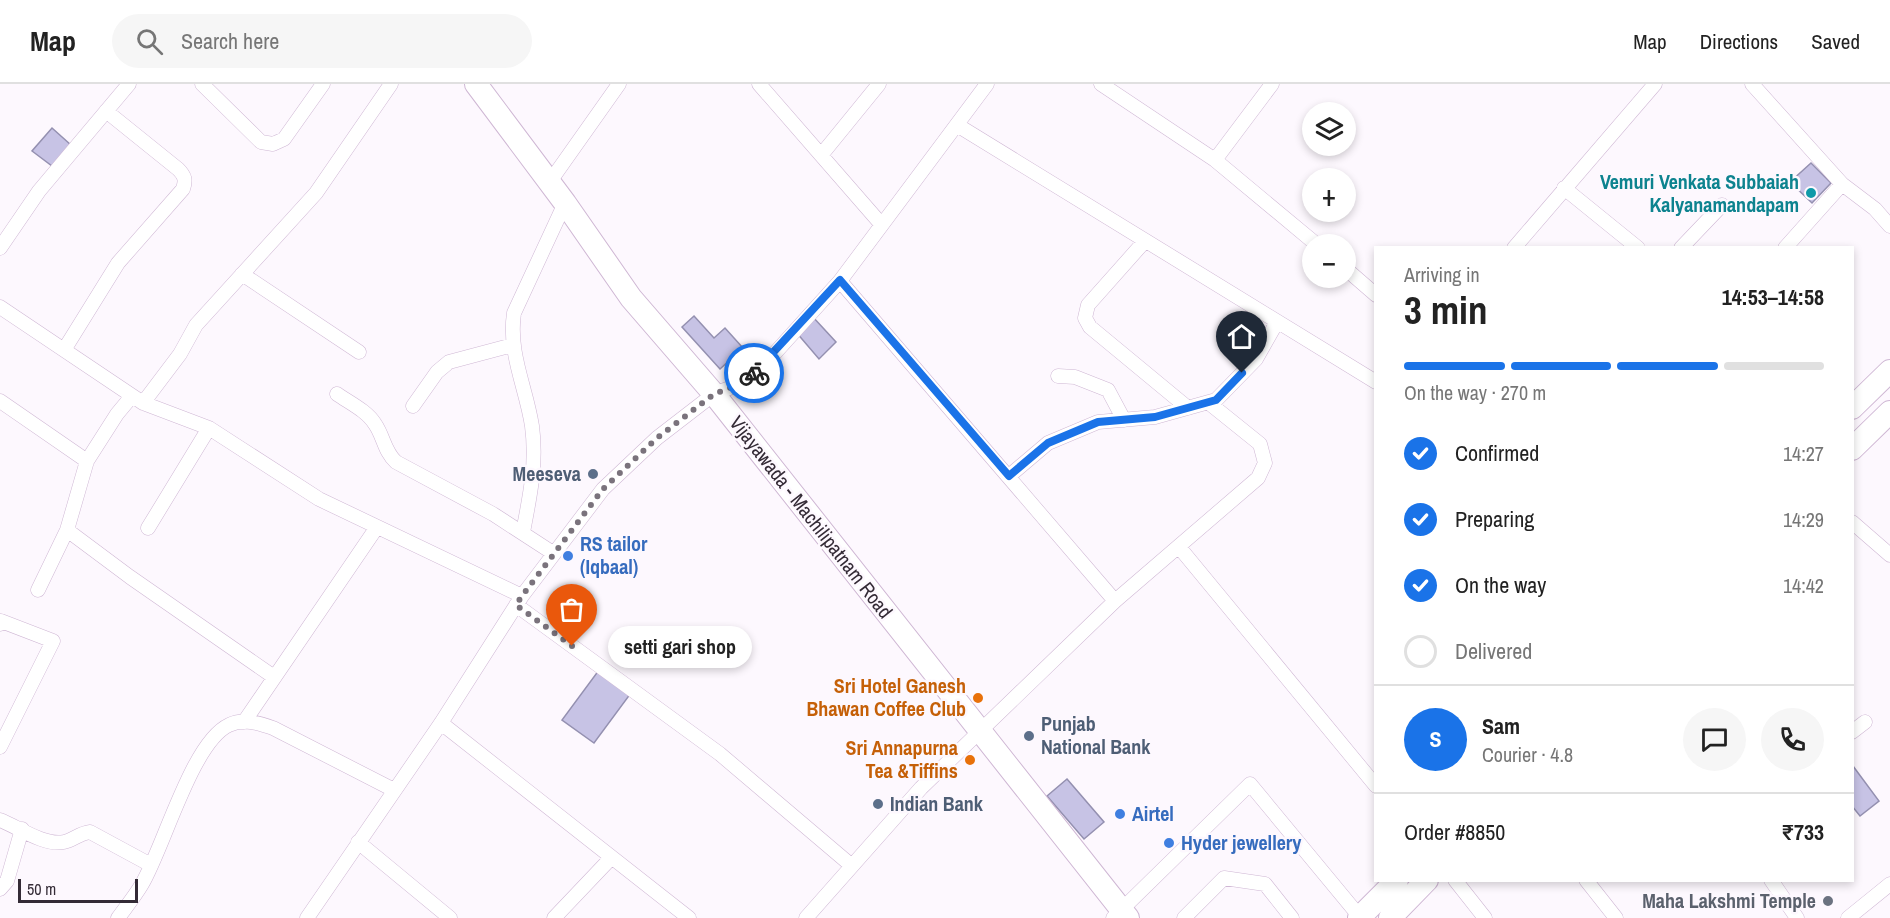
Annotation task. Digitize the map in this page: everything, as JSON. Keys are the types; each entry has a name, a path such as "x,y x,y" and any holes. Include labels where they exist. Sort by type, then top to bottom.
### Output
{"main road":[{"name":"Vijayawada - Machilipatnam Road","path":"476,84 565,202 631,298 714,394 980,730 1121,915"},
{"path":"1854,406 1890,371"},
{"path":"1854,447 1890,412"},
{"path":"1360,917 1395,882"},
{"path":"1390,918 1425,882"}],"street":[{"path":"0,248 39,191 129,84"},
{"path":"202,84 261,142 273,144 284,139 323,84"},
{"path":"38,590 67,530 87,461 117,414 137,400 180,354 196,325 316,193 392,84"},
{"path":"549,183 620,84"},
{"path":"759,84 881,224"},
{"path":"822,154 879,84"},
{"path":"307,918 441,723 519,601 603,489 657,438 714,394 740,384 765,364 840,280 987,84"},
{"path":"1101,84 1215,160 1304,234"},
{"path":"1215,160 1272,84"},
{"path":"1516,246 1655,84"},
{"path":"1752,84 1842,184 1875,209 1890,226"},
{"path":"64,350 118,263 183,189 185,182 184,175 178,169 106,111"},
{"path":"957,125 1144,242 1374,381"},
{"path":"1787,246 1842,184"},
{"path":"1564,188 1636,246"},
{"path":"523,531 533,479 534,456 532,426 513,345 514,313 565,202"},
{"path":"1683,246 1722,205"},
{"path":"1144,242 1088,305 1085,318 1090,327 1188,408"},
{"path":"242,274 359,352"},
{"path":"1356,277 1374,292"},
{"path":"840,280 1115,601"},
{"path":"0,307 137,400 209,428 319,499 519,601 720,754 852,866"},
{"path":"1009,476 1048,443 1098,422 1155,417 1216,400 1256,359 1277,322"},
{"path":"413,406 438,372 449,362 513,345"},
{"path":"1058,376 1075,376 1108,390 1124,420"},
{"path":"337,394 371,417 387,454 396,462 523,531 553,553"},
{"path":"0,401 87,461"},
{"path":"806,918 921,788 980,730 1115,601 1258,478 1265,463 1260,444 1209,403"},
{"path":"148,528 209,428"},
{"path":"1854,524 1890,555"},
{"path":"244,722 377,527"},
{"path":"67,530 130,578 274,677"},
{"path":"1179,547 1374,784"},
{"path":"0,624 1,621 53,641 0,747"},
{"path":"118,918 142,884 200,755 219,731 230,724 254,721 273,728 394,790"},
{"path":"1854,730 1865,722"},
{"path":"441,723 689,918"},
{"path":"1121,915 1250,784 1360,917"},
{"path":"0,820 55,842 65,842 90,832 151,865"},
{"path":"0,889 7,881 22,829"},
{"path":"358,842 450,918"},
{"path":"554,918 611,858"},
{"path":"1184,918 1224,878 1265,884 1292,918"},
{"path":"1457,882 1485,918"},
{"path":"1589,882 1616,918"},
{"path":"1772,882 1797,918"},
{"path":"1848,918 1890,884"}],"building":[{"path":"52,128 71,145 52,166 32,151"},
{"name":"Vemuri Venkata Subbaiah Kalyanamandapam","path":"1811,163 1831,183 1812,203 1790,182"},
{"path":"694,316 714,338 725,328 743,348 720,369 682,327"},
{"path":"812,316 836,342 819,359 796,332"},
{"path":"599,670 631,693 594,743 562,720"},
{"path":"1854,767 1879,801 1860,816 1854,808"},
{"path":"1067,779 1104,822 1084,839 1047,796"}],"way so far":[{"path":"572,646 516,605 603,489 657,438 714,394 740,384 754,373"}],"place":[{"name":"Vemuri Venkata Subbaiah Kalyanamandapam","path":"1811,193"},
{"name":"Meeseva","path":"593,474"},
{"name":"RS tailor (Iqbaal)","path":"568,556"},
{"name":"setti gari shop","path":"572,646"},
{"name":"Sri Hotel Ganesh Bhawan Coffee Club","path":"978,698"},
{"name":"Punjab National Bank","path":"1029,736"},
{"name":"Sri Annapurna Tea &Tiffins","path":"970,760"},
{"name":"Indian Bank","path":"878,804"},
{"name":"Airtel","path":"1120,814"},
{"name":"Hyder jewellery","path":"1169,843"},
{"name":"Maha Lakshmi Temple","path":"1828,901"}],"route":[{"path":"754,373 765,364 840,280 1009,476 1048,443 1098,422 1155,417 1216,400 1242,373"}]}
